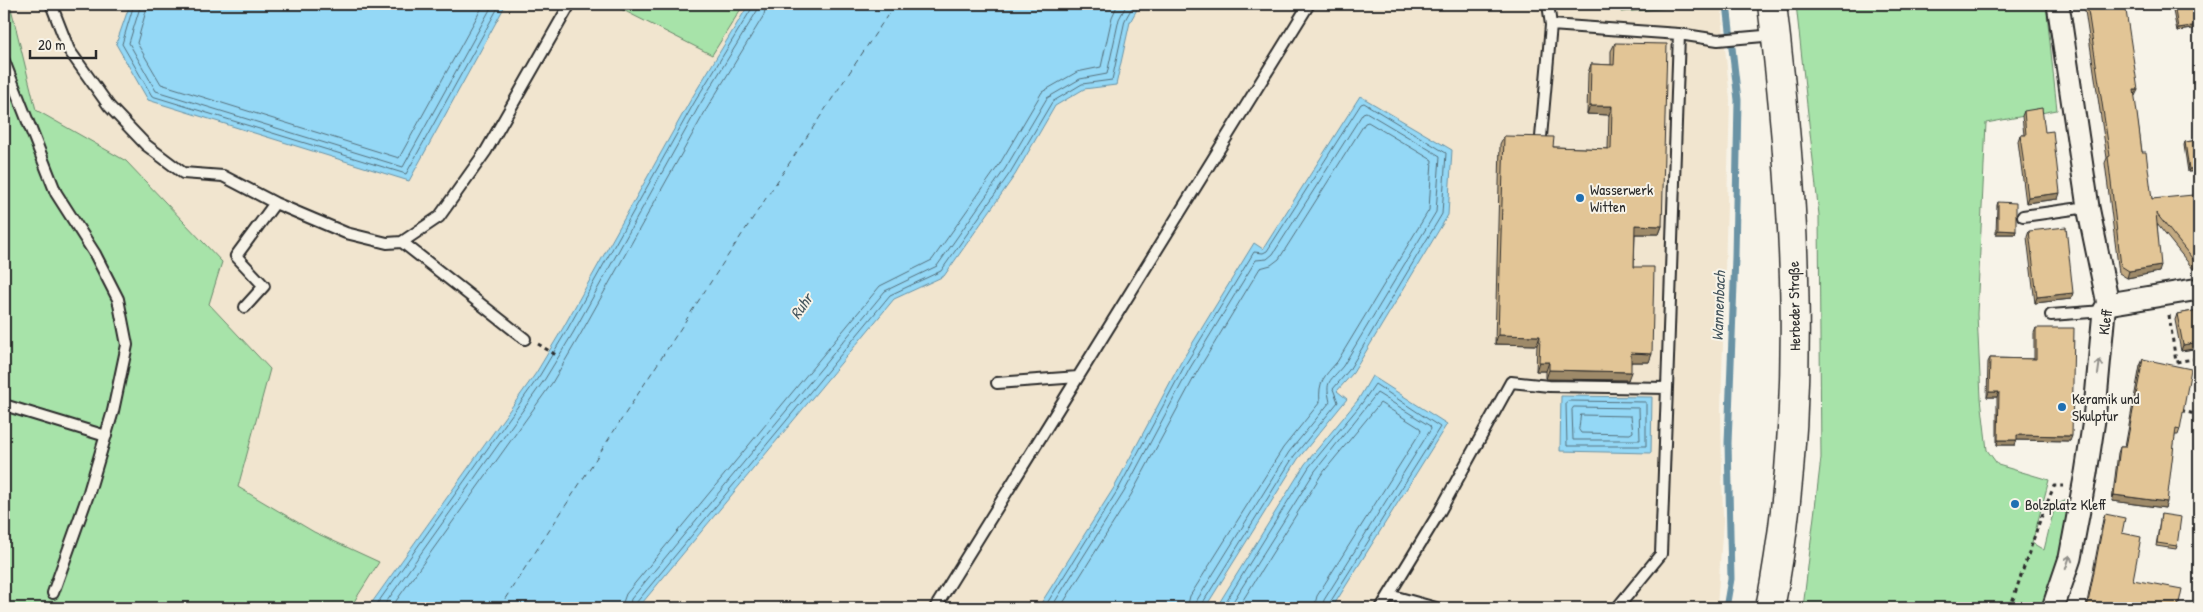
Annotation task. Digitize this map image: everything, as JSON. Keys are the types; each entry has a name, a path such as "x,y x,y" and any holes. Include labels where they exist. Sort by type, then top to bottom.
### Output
{"main road":[{"name":"Herbeder Straße","path":"1770,608 1783,526 1791,455 1795,389 1792,213 1772,4"}],"street":[{"name":"Kleff","path":"2053,608 2070,558 2083,486 2094,420 2106,307 2088,207 2058,4"},
{"path":"2106,307 2199,288"}],"lane":[{"path":"51,4 69,50 108,106 146,146 183,173 223,176 275,203 346,233 387,243 402,242 439,217 486,151 570,4"},
{"path":"935,608 1309,4"},
{"path":"1541,137 1551,25 1548,4"},
{"path":"1551,25 1679,34 1718,40 1776,35"},
{"path":"1617,608 1661,554 1679,34"},
{"path":"4,61 56,193 94,254 118,299 127,345 106,436 89,492 53,593"},
{"path":"245,307 264,286 236,256 275,203"},
{"path":"2022,216 2088,207"},
{"path":"402,242 525,339"},
{"path":"2051,315 2106,307"},
{"path":"997,382 1078,377"},
{"path":"1381,608 1454,486 1511,382 1549,386 1667,388"},
{"path":"4,405 106,436"},
{"path":"1389,596 1436,608"}],"path":[{"path":"2166,294 2176,362 2199,358"},
{"path":"2183,403 2183,411 2199,415"},
{"path":"2010,608 2054,486 2083,486"}],"shaded area":[{"path":"4,4 749,4 690,101 536,373 368,608 4,608"},
{"path":"1140,4 1721,4 1730,100 1721,410 1723,520 1717,608 638,608 894,299 944,276 1015,175 1055,106 1084,89 1116,85 1130,21"}],"green space":[{"path":"4,4 10,4 36,110 126,161 222,262 209,304 270,369 238,487 314,532 379,562 350,608 4,608"},
{"path":"611,4 744,4 712,55"},
{"path":"1621,4 1743,5 1697,6 1621,12"},
{"path":"1796,4 2046,4 2057,110 1986,123 1977,314 1981,398 1987,450 1998,465 2049,480 2032,543 2044,550 2055,505 2074,497 2065,554 2041,608 1803,608 1821,458 1819,215"}],"water":[{"path":"130,4 506,4 409,181 148,100 116,44"},
{"name":"Ruhr","path":"749,4 1140,4 1130,22 1116,85 1084,89 1055,106 1015,175 944,276 894,299 638,608 368,608 536,373 690,101"},
{"path":"1360,96 1452,150 1448,215 1353,373 1337,391 1347,399 1298,459 1205,608 1038,608 1115,486 1181,362 1254,243 1263,249"},
{"path":"1372,376 1447,424 1332,608 1216,608 1305,464 1358,400"},
{"path":"1561,396 1652,397 1651,453 1560,451"}],"building":[{"path":"2087,4 2125,4 2138,90 2134,90 2142,152 2146,152 2152,199 2193,195 2199,203 2199,261 2196,263 2156,213 2161,266 2129,271 2121,266 2108,157 2110,156"},
{"path":"2174,4 2191,4 2192,8 2199,7 2199,25 2178,28"},
{"name":"Wasserwerk Witten","path":"1615,43 1667,44 1662,226 1635,225 1634,267 1654,267 1652,354 1631,353 1631,372 1549,370 1549,362 1539,362 1540,336 1498,335 1504,136 1554,137 1553,147 1611,149 1612,106 1590,106 1591,64 1614,65"},
{"path":"2042,108 2045,132 2053,131 2060,193 2028,197 2020,135 2026,135 2024,111"},
{"path":"2199,140 2199,168 2189,169 2185,142"},
{"path":"1998,202 2016,203 2016,231 1998,230"},
{"path":"2066,227 2073,293 2037,297 2029,231"},
{"path":"2199,310 2199,342 2183,345 2177,314"},
{"path":"2036,328 2074,328 2072,436 2017,435 2017,440 1998,440 1999,392 1989,392 1990,358 2036,359"},
{"path":"2143,359 2191,369 2180,429 2176,428 2167,502 2114,495 2120,447 2126,447"},
{"path":"2105,514 2125,518 2122,533 2141,537 2133,580 2182,589 2178,608 2087,608"},
{"path":"2161,514 2181,517 2177,546 2157,543"}],"waterway":[{"name":"Wannenbach","path":"1726,608 1731,579 1728,443 1735,257 1738,100 1727,4"}],"ferry route":[{"path":"499,608 725,260 895,4"}],"place":[{"name":"Wasserwerk Witten","path":"1580,198"},
{"name":"Keramik und Skulptur","path":"2062,407"},
{"name":"Bolzplatz Kleff","path":"2015,504"}]}
